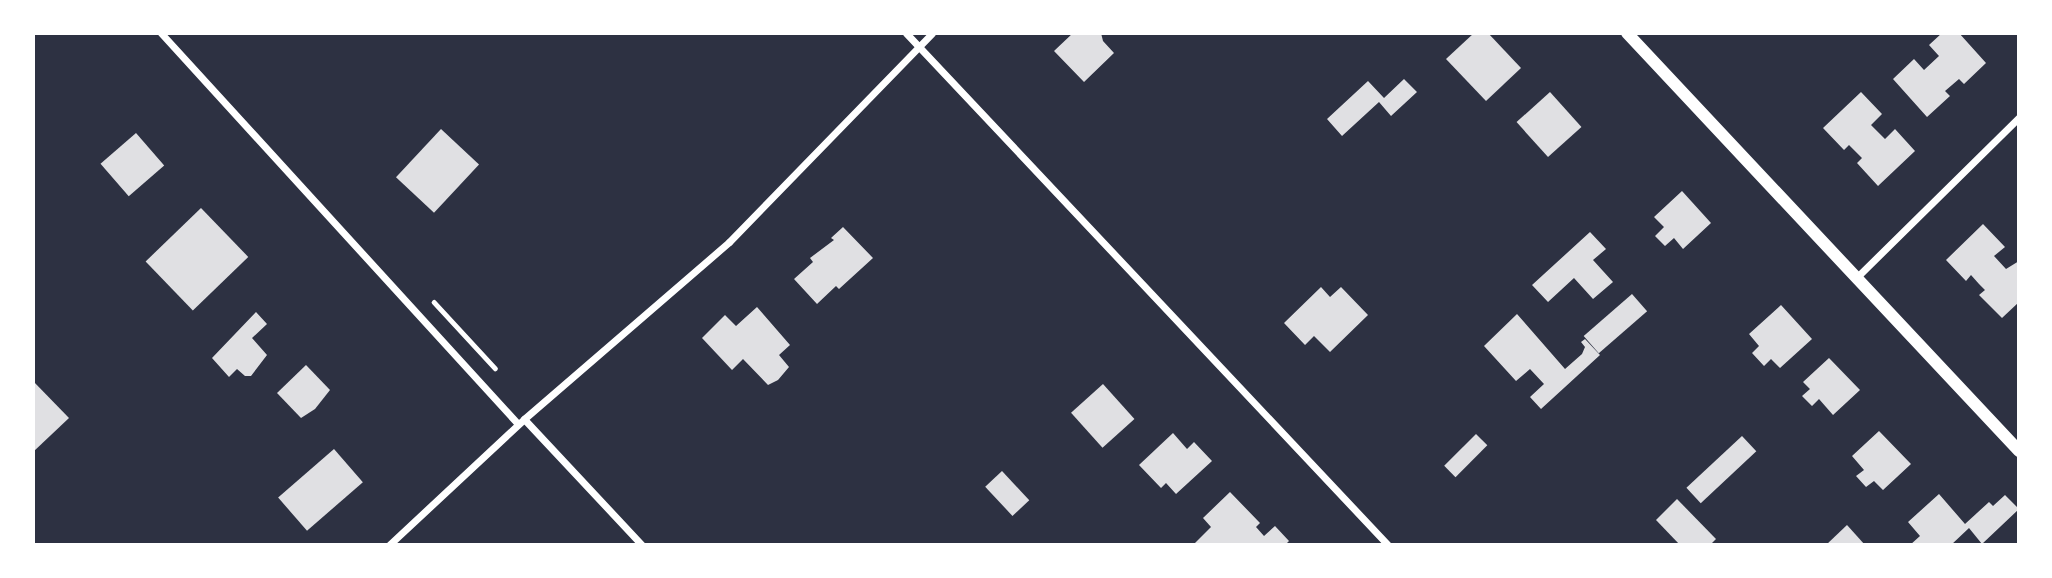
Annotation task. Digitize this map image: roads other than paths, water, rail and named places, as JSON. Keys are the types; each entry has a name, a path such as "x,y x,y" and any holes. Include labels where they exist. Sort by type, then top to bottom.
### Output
{"street":[{"path":"161,33 521,421 642,545"},
{"path":"906,33 1388,545"},
{"path":"389,545 521,421 729,242 932,33"},
{"path":"1627,33 2019,451"},
{"path":"1856,278 2019,117"}]}
